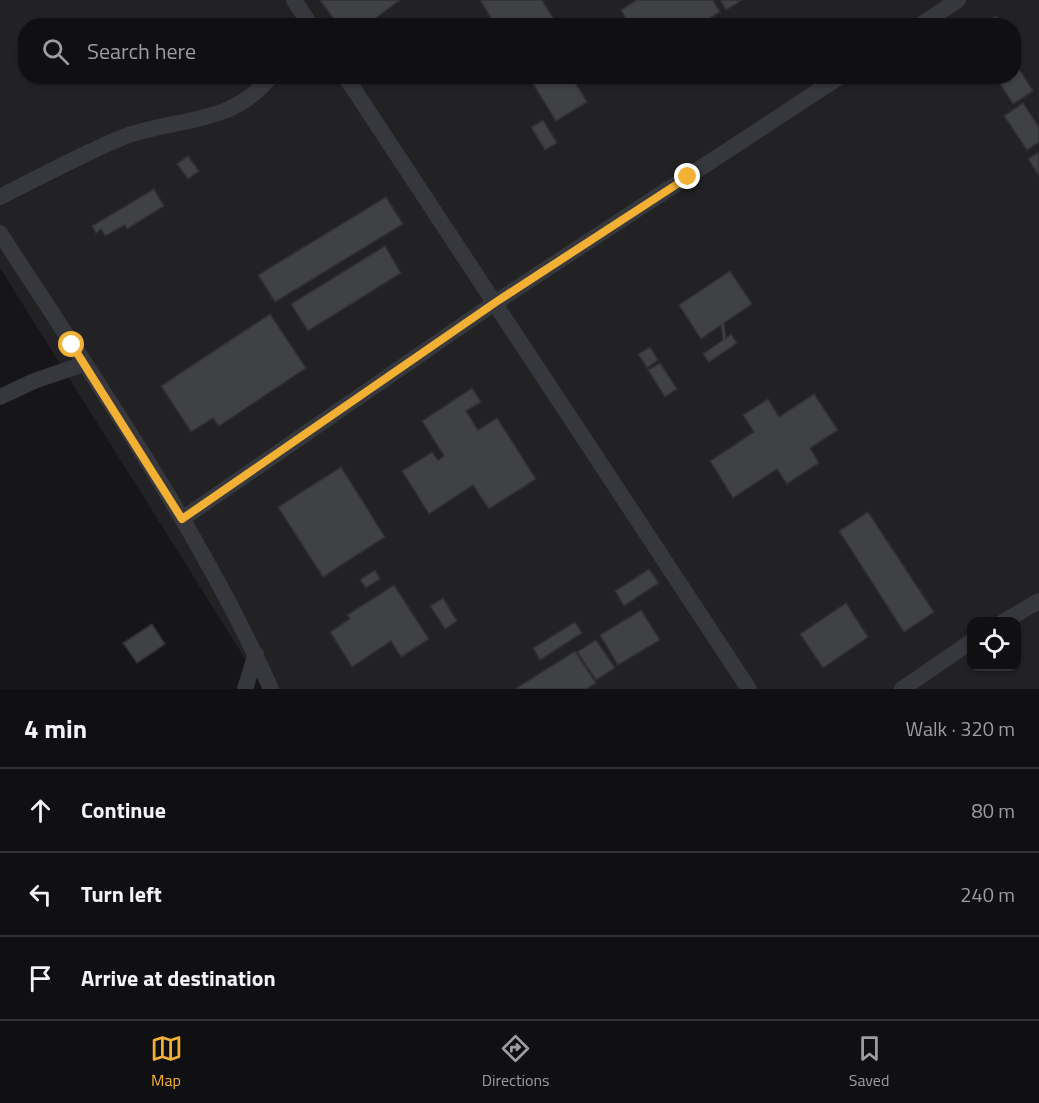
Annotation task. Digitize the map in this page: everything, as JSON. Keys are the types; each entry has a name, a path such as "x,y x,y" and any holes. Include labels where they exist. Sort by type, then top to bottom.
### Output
{"street":[{"path":"294,0 306,18"},
{"path":"931,18 958,0"},
{"path":"0,197 121,138 158,127 201,120 247,100 263,84"},
{"path":"350,84 749,689"},
{"path":"182,519 496,302 829,84"},
{"path":"0,234 182,519 256,654 272,689"},
{"path":"0,397 34,381 84,364"},
{"path":"1010,617 1039,601"},
{"path":"902,689 967,644"},
{"path":"244,689 256,654"}],"shaded area":[{"path":"0,0 1039,0 1039,689 264,689 0,268"}],"building":[{"path":"320,0 400,0 376,18 333,18"},
{"path":"480,0 542,0 553,18 491,18"},
{"path":"637,0 713,0 720,12 710,18 626,18 621,10"},
{"path":"720,0 742,0 726,10"},
{"path":"1021,72 1033,91 1013,104 1000,84 1021,84"},
{"path":"533,84 576,84 587,102 556,121"},
{"path":"1023,103 1039,127 1039,142 1027,150 1004,116"},
{"path":"543,120 557,143 545,150 531,127"},
{"path":"1039,152 1039,176 1028,159"},
{"path":"188,156 199,171 188,179 177,164"},
{"path":"154,189 164,206 127,229 125,225 105,236 101,229 96,233 92,226"},
{"path":"386,197 403,224 275,302 258,275"},
{"path":"385,246 401,273 308,331 291,304"},
{"path":"730,271 752,304 724,323 726,338 731,334 737,343 709,362 703,354 723,340 721,325 701,339 679,305"},
{"path":"270,314 306,368 219,426 213,418 191,432 161,386"},
{"path":"650,347 658,360 647,368 638,354"},
{"path":"660,363 677,389 665,397 648,370"},
{"path":"472,388 481,402 466,411 478,430 497,418 536,479 489,509 473,485 429,514 402,471 432,452 438,460 444,456 422,421"},
{"path":"814,394 838,430 810,448 819,463 787,484 777,469 733,498 710,461 754,432 743,415 768,399 779,417"},
{"path":"341,467 385,537 323,577 278,507"},
{"path":"868,512 934,612 904,632 839,531"},
{"path":"649,569 659,583 624,606 615,591"},
{"path":"375,570 380,579 366,588 360,580"},
{"path":"394,585 429,639 401,657 391,641 352,667 330,632 350,619 347,615"},
{"path":"443,598 457,621 445,629 430,606"},
{"path":"846,603 868,637 823,668 800,634"},
{"path":"641,610 660,640 618,665 600,635"},
{"path":"575,622 582,633 540,660 533,648"},
{"path":"152,624 165,644 137,663 123,643"},
{"path":"596,640 615,668 596,680 577,652"},
{"path":"575,651 596,683 586,689 515,689"}],"route":[{"path":"72,345 182,519 496,302 688,177"}]}
